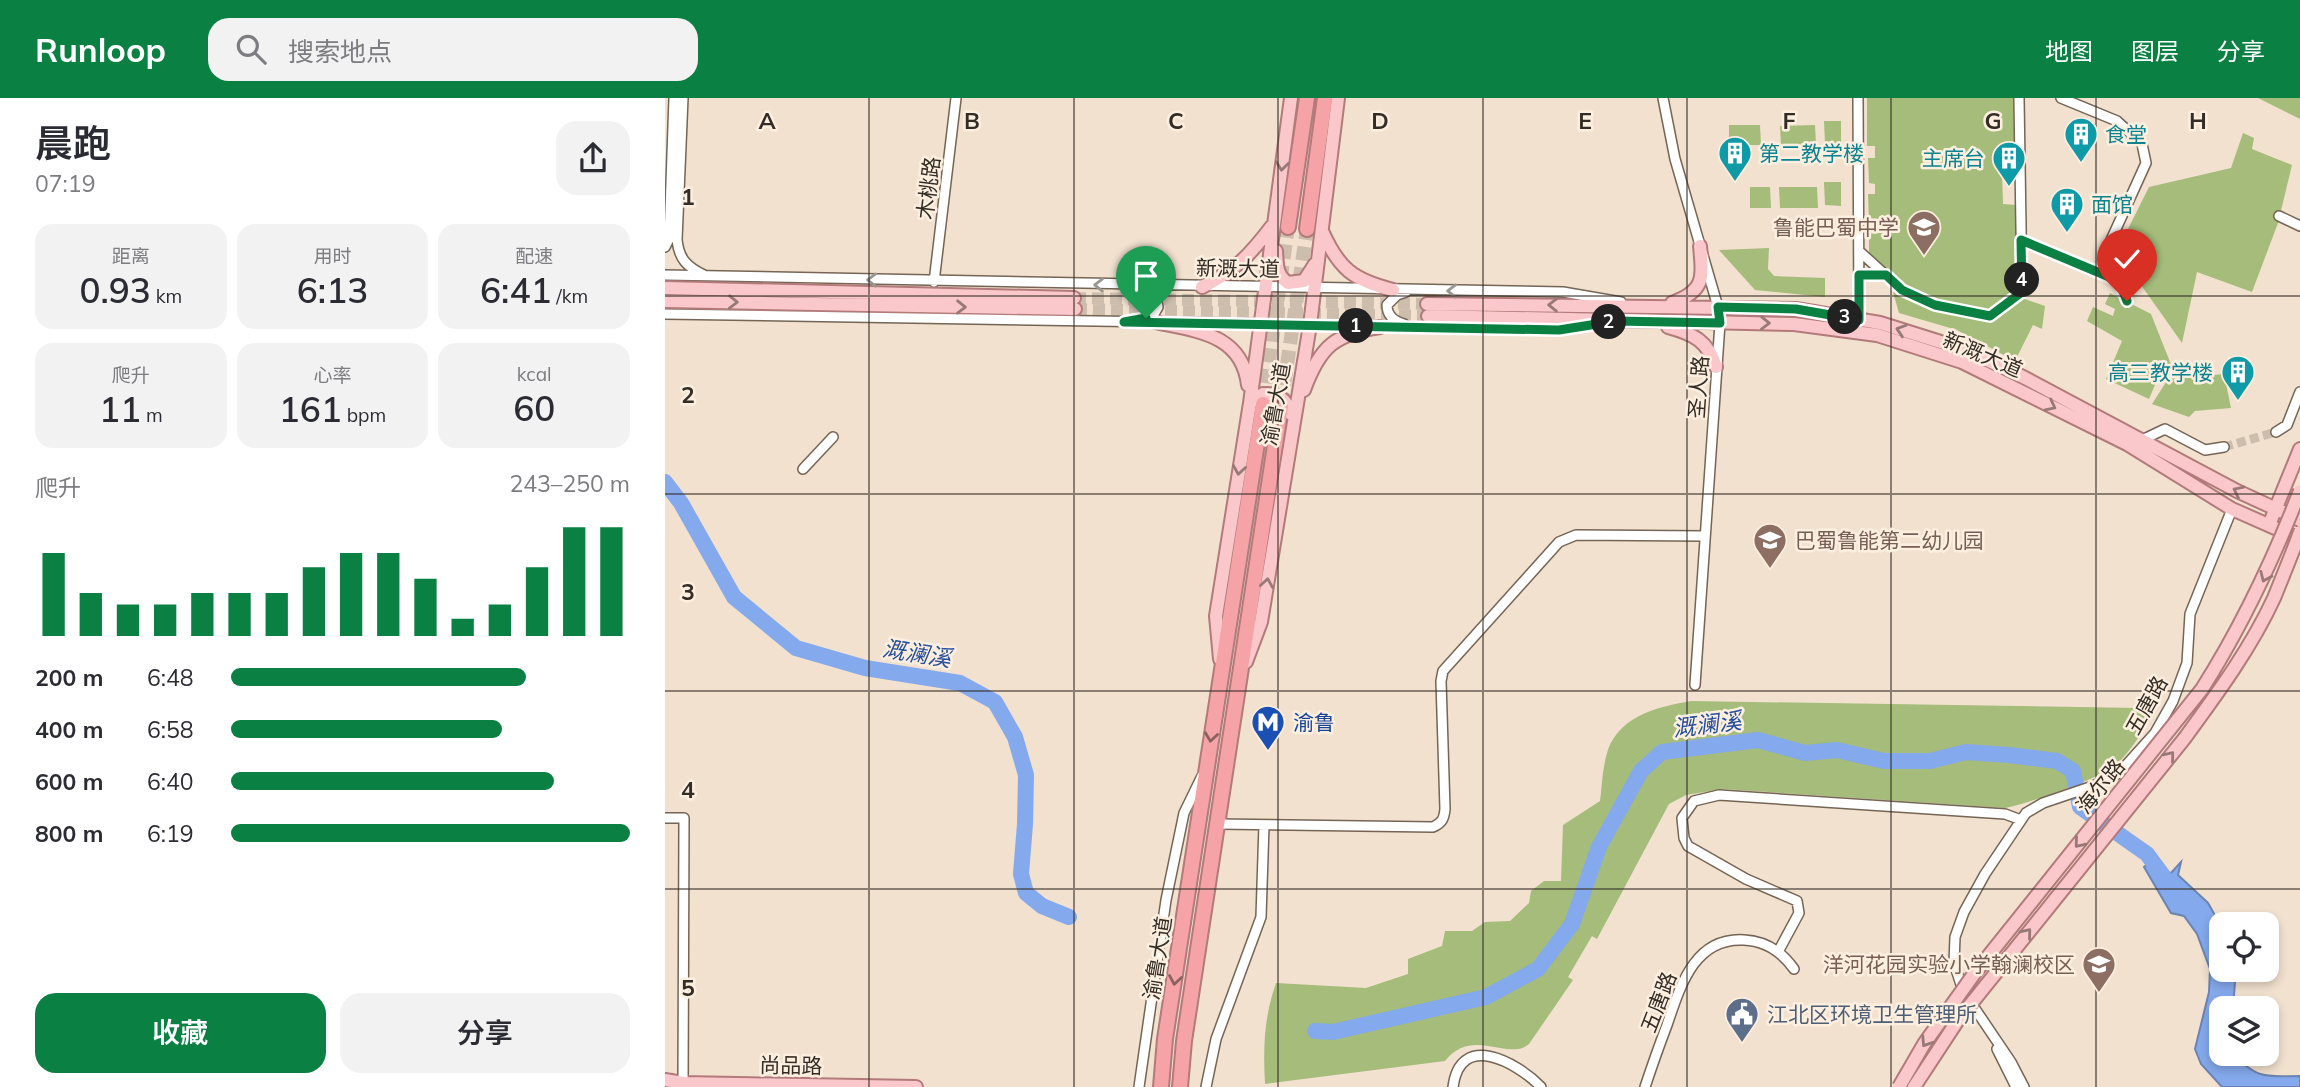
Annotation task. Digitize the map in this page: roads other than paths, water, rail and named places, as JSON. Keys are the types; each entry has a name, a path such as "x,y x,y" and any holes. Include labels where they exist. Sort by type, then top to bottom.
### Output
{"highway":[{"name":"渝鲁大道","path":"1281,225 1307,98"},
{"path":"1307,229 1325,98"},
{"name":"渝鲁大道","path":"1161,1087 1165,1039 1221,669 1257,404"},
{"name":"渝鲁大道","path":"1179,1087 1282,406"}],"main road":[{"name":"渝鲁大道","path":"1257,404 1260,324 1265,288 1281,225 1291,98"},
{"name":"渝鲁大道","path":"1242,672 1261,622 1310,325 1338,98"},
{"path":"1281,225 1277,270 1282,278 1289,283 1304,281 1318,257"},
{"path":"1202,287 1240,265 1281,225"},
{"path":"1322,231 1335,258 1354,277 1393,290"},
{"path":"1665,306 1683,299 1700,285 1703,274 1700,246"},
{"path":"665,288 1075,304 665,301"},
{"name":"新溉大道","path":"2300,520 2238,491 2025,378 1966,350 1880,323 1796,309 1641,306 1427,310 1616,321 1794,324 1877,335 1962,362 2127,444 2232,509 2300,539"},
{"path":"1155,322 1207,334 1235,351 1245,367 1257,404"},
{"path":"1651,322 1694,334 1707,346 1716,368"},
{"path":"1293,420 1313,370 1331,344 1347,333 1380,327"},
{"path":"1257,404 1263,394 1278,395 1288,405 1293,420"},
{"path":"2269,525 2300,449"},
{"name":"海尔路","path":"1899,1087 1924,1045 1974,974 2202,689 2231,643 2257,593 2300,491"},
{"name":"海尔路","path":"1914,1087 1958,1020 2215,697 2245,653 2273,599 2300,532"},
{"name":"尚品路","path":"665,1080 683,1085 916,1087"}],"street":[{"path":"665,247 669,239 674,98"},
{"path":"683,98 677,240 679,253 690,268 706,276"},
{"name":"木桃路","path":"934,282 956,98"},
{"name":"圣人路","path":"1663,98 1675,159 1718,307 1720,323 1695,685"},
{"path":"1858,98 1859,320"},
{"path":"1859,251 1902,290 1935,305 1990,316 2022,292 2019,98"},
{"path":"2061,98 2117,121 2142,144 2145,163 2106,251 2127,301"},
{"path":"2279,216 2300,226"},
{"path":"2021,240 2119,281"},
{"name":"新溉大道","path":"665,275 1563,292 1641,306"},
{"path":"1859,275 1886,275"},
{"path":"1124,322 1154,314 1158,307 1156,295 1133,285"},
{"path":"1415,290 1391,299 1387,305 1387,312 1398,322 1415,328"},
{"name":"新溉大道","path":"665,314 1559,330 1616,321"},
{"path":"2276,432 2287,425 2300,392"},
{"path":"2142,440 2165,429 2205,450 2224,447"},
{"path":"803,468 834,437"},
{"name":"五唐路","path":"1982,1019 1962,991 1954,962 1955,937 1964,912 1985,874 2026,813 2043,803 2093,786 2119,773 2155,733 2173,701 2187,663 2190,614 2232,509"},
{"path":"1219,824 1433,827 1440,824 1445,809 1441,681 1443,671 1559,542 1576,535 1704,536"},
{"path":"1139,1087 1159,938 1184,813 1207,765"},
{"path":"1778,952 1799,913 1797,901 1746,879 1689,846 1683,838 1682,818 1694,802 1719,795 2005,814 2021,820"},
{"path":"665,818 684,818 683,1085"},
{"path":"1206,1087 1216,1039 1261,917 1264,825"},
{"name":"五唐路","path":"1645,1087 1679,989 1687,971 1700,956 1714,945 1733,940 1751,941 1769,946 1794,969"},
{"path":"1982,1019 2016,1087"},
{"path":"1982,1019 2024,1087"},
{"path":"1453,1087 1461,1063 1480,1057 1504,1060 1518,1066 1541,1087"}],"water":[{"path":"2156,857 2170,874 2181,862 2178,875 2208,903 2213,912 2209,912 2209,966 2197,934 2184,916 2171,913 2144,867"},
{"path":"2209,982 2235,982 2234,996 2209,996 2209,1066 2247,1066 2263,1075 2300,1076 2300,1087 2222,1087 2201,1064 2195,1049"}],"waterway":[{"name":"溉澜溪","path":"665,482 681,503 734,597 796,648 865,668 960,683 995,702 1015,737 1026,775 1021,874 1026,893 1042,906 1069,917"},
{"name":"溉澜溪","path":"1315,1031 1333,1032 1486,997 1538,969 1572,924 1599,847 1641,771 1662,752 1758,740 1805,753 1837,750 1884,761 1930,761 1966,752 2057,761 2073,771 2080,807 2147,854 2164,877"}],"tunnel":[{"path":"1263,404 1288,227"},
{"path":"1281,406 1307,229"},
{"path":"1074,298 1427,304"},
{"path":"1075,309 1428,316"},
{"path":"2224,447 2276,432"}],"place":[{"name":"食堂","path":"2081,164"},
{"name":"第二教学楼","path":"1735,183"},
{"name":"主席台","path":"2009,188"},
{"name":"面馆","path":"2067,234"},
{"name":"鲁能巴蜀中学","path":"1924,257"},
{"name":"高三教学楼","path":"2238,402"},
{"name":"巴蜀鲁能第二幼儿园","path":"1770,570"},
{"name":"渝鲁","path":"1268,752"},
{"name":"洋河花园实验小学翰澜校区","path":"2099,994"},
{"name":"江北区环境卫生管理所","path":"1742,1044"}]}
